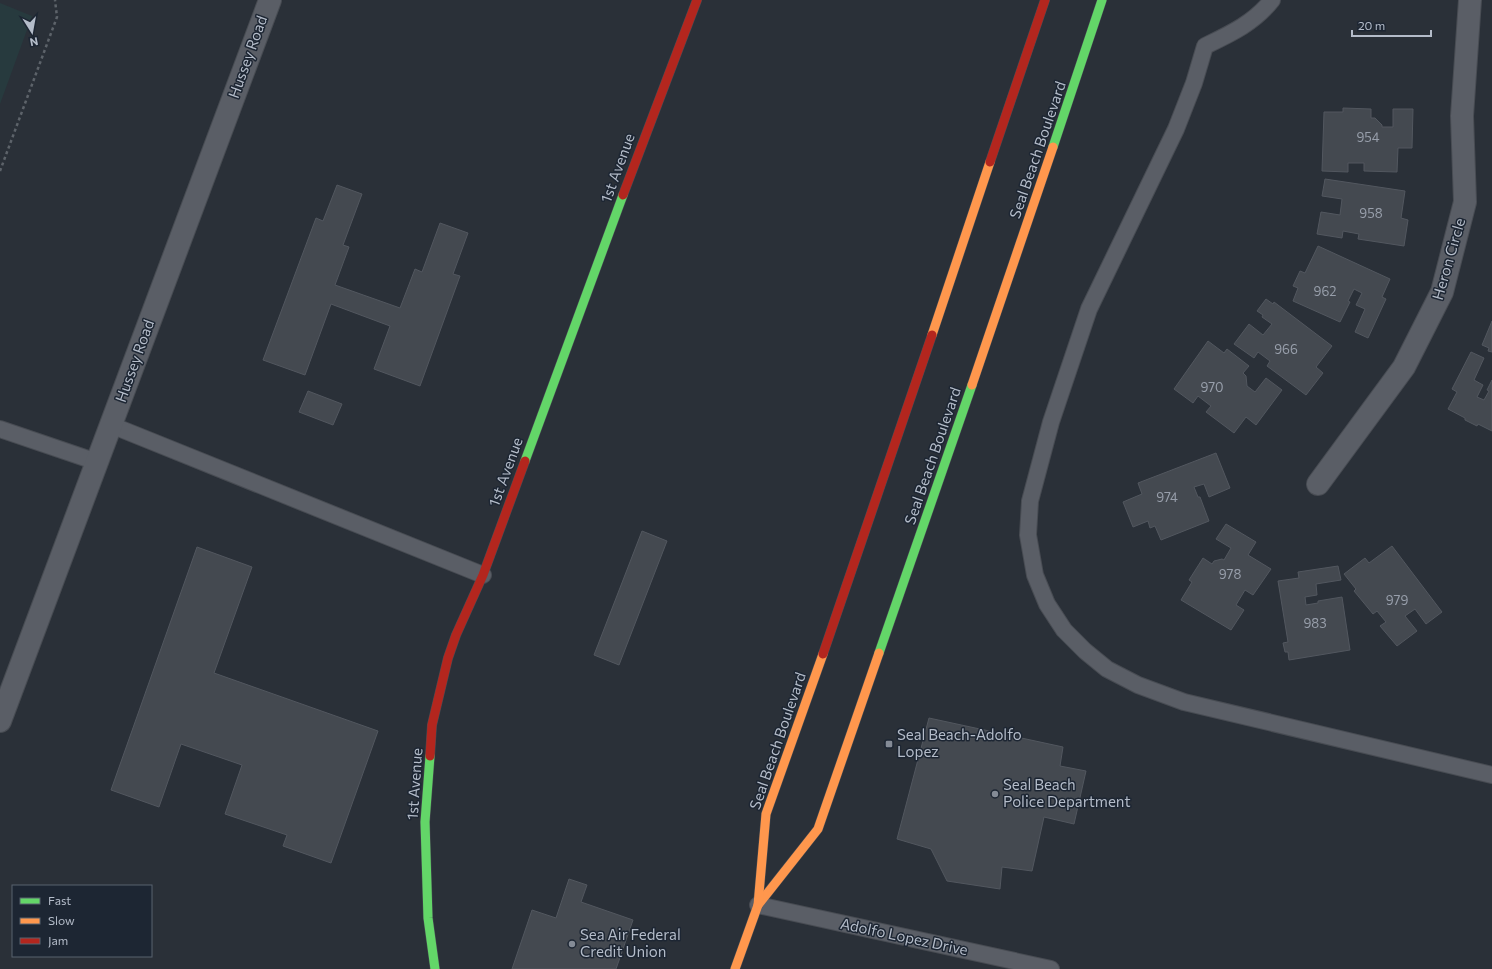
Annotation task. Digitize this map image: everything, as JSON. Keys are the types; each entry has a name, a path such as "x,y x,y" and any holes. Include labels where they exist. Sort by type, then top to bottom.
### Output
{"main road":[{"name":"1st Avenue","path":"435,969 428,918 425,822 432,725 448,658 456,635 483,574 630,176 697,0"},
{"name":"Seal Beach Boulevard","path":"735,969 758,905 766,814 843,598 1045,0"},
{"name":"Seal Beach Boulevard","path":"758,905 818,829 1033,209 1102,0"}],"street":[{"name":"Hussey Road","path":"0,721 270,0"},
{"name":"Heron Circle","path":"1318,484 1404,367 1442,292 1465,202 1462,116 1470,0"}],"lane":[{"path":"1272,0 1264,10 1241,28 1205,46 1194,83 1176,129 1090,309 1050,422 1030,501 1028,535 1036,576 1047,604 1064,630 1085,651 1107,669 1138,685 1184,702 1492,775"},
{"path":"112,425 483,574"},
{"path":"0,429 97,462"},
{"name":"Adolfo Lopez Drive","path":"758,905 1051,969"}],"path":[{"path":"0,171 57,17 55,0"}],"green space":[{"path":"0,3 32,16 0,104"}],"building":[{"path":"1343,108 1371,109 1371,118 1375,118 1382,125 1382,127 1393,127 1393,109 1413,109 1412,148 1398,148 1397,172 1364,171 1364,163 1348,163 1348,172 1322,171 1324,112 1343,112"},
{"path":"1325,179 1405,191 1401,218 1408,220 1404,246 1358,239 1359,234 1343,231 1342,238 1317,234 1321,212 1340,215 1342,199 1322,196"},
{"path":"337,185 362,194 343,245 349,247 335,285 400,308 415,269 422,272 440,223 468,233 453,274 460,276 420,386 374,369 390,326 331,304 305,375 263,360 316,218 323,221"},
{"path":"1318,246 1390,279 1382,297 1386,299 1368,338 1355,332 1365,309 1356,305 1362,293 1354,289 1348,301 1350,302 1340,322 1293,301 1298,288 1293,286 1300,271 1305,273"},
{"path":"1266,299 1273,304 1274,302 1332,346 1316,367 1323,373 1306,395 1267,366 1270,361 1258,352 1254,358 1234,344 1249,324 1263,335 1272,324 1262,317 1263,315 1257,311"},
{"path":"1492,321 1492,352 1488,351 1489,348 1482,345"},
{"path":"1208,341 1224,353 1227,349 1249,366 1243,373 1246,376 1247,386 1255,392 1266,378 1282,390 1256,425 1246,417 1234,433 1206,412 1211,406 1198,396 1193,403 1174,389"},
{"path":"1471,352 1484,358 1474,380 1483,385 1477,397 1484,400 1489,391 1487,390 1492,380 1492,431 1478,424 1477,426 1465,420 1465,418 1448,409 1457,392 1452,389"},
{"path":"308,391 342,404 333,425 299,412"},
{"path":"1216,453 1230,488 1209,497 1204,484 1194,487 1198,497 1200,497 1209,521 1161,540 1155,526 1150,528 1148,521 1133,527 1123,502 1142,494 1138,483"},
{"path":"1226,524 1256,542 1248,555 1271,569 1253,595 1245,590 1236,605 1244,610 1231,630 1181,600 1192,582 1189,580 1203,558 1212,564 1214,561 1224,560 1231,548 1216,539"},
{"path":"642,531 667,541 619,665 594,655"},
{"path":"1392,546 1442,612 1426,624 1415,609 1405,616 1417,631 1397,646 1380,626 1386,622 1377,611 1373,614 1354,591 1356,589 1344,574 1365,558 1369,563"},
{"path":"197,547 252,567 214,673 378,731 331,863 283,846 287,835 225,814 242,765 181,744 159,807 111,790"},
{"path":"1338,566 1341,580 1316,584 1317,595 1305,597 1306,605 1318,603 1318,601 1342,597 1350,650 1289,660 1288,652 1285,652 1283,643 1288,642 1278,581 1299,578 1298,572"},
{"name":"Seal Beach Police Department","path":"929,718 1063,747 1060,766 1086,771 1074,824 1044,817 1032,871 1002,867 1000,889 947,881 931,849 897,839"},
{"name":"Sea Air Federal Credit Union","path":"569,879 587,885 581,902 633,920 616,969 512,969 532,910 556,918"}],"traffic: fast":[{"path":"1053,147 1102,0"},
{"path":"525,461 623,195"},
{"path":"879,653 972,385"},
{"path":"430,756 425,822 428,918 435,969"}],"traffic: slow":[{"path":"972,385 1053,147"},
{"path":"932,335 990,162"},
{"path":"758,905 818,829 879,653"},
{"path":"735,969 758,905 766,814 823,654"}],"traffic: jam":[{"path":"623,195 697,0"},
{"path":"990,162 1045,0"},
{"path":"823,654 932,335"},
{"path":"430,756 432,725 448,658 456,635 483,575 525,461"}],"place":[{"name":"Seal Beach-Adolfo Lopez","path":"889,744"},
{"name":"Seal Beach Police Department","path":"995,794"},
{"name":"Sea Air Federal Credit Union","path":"572,944"}]}
